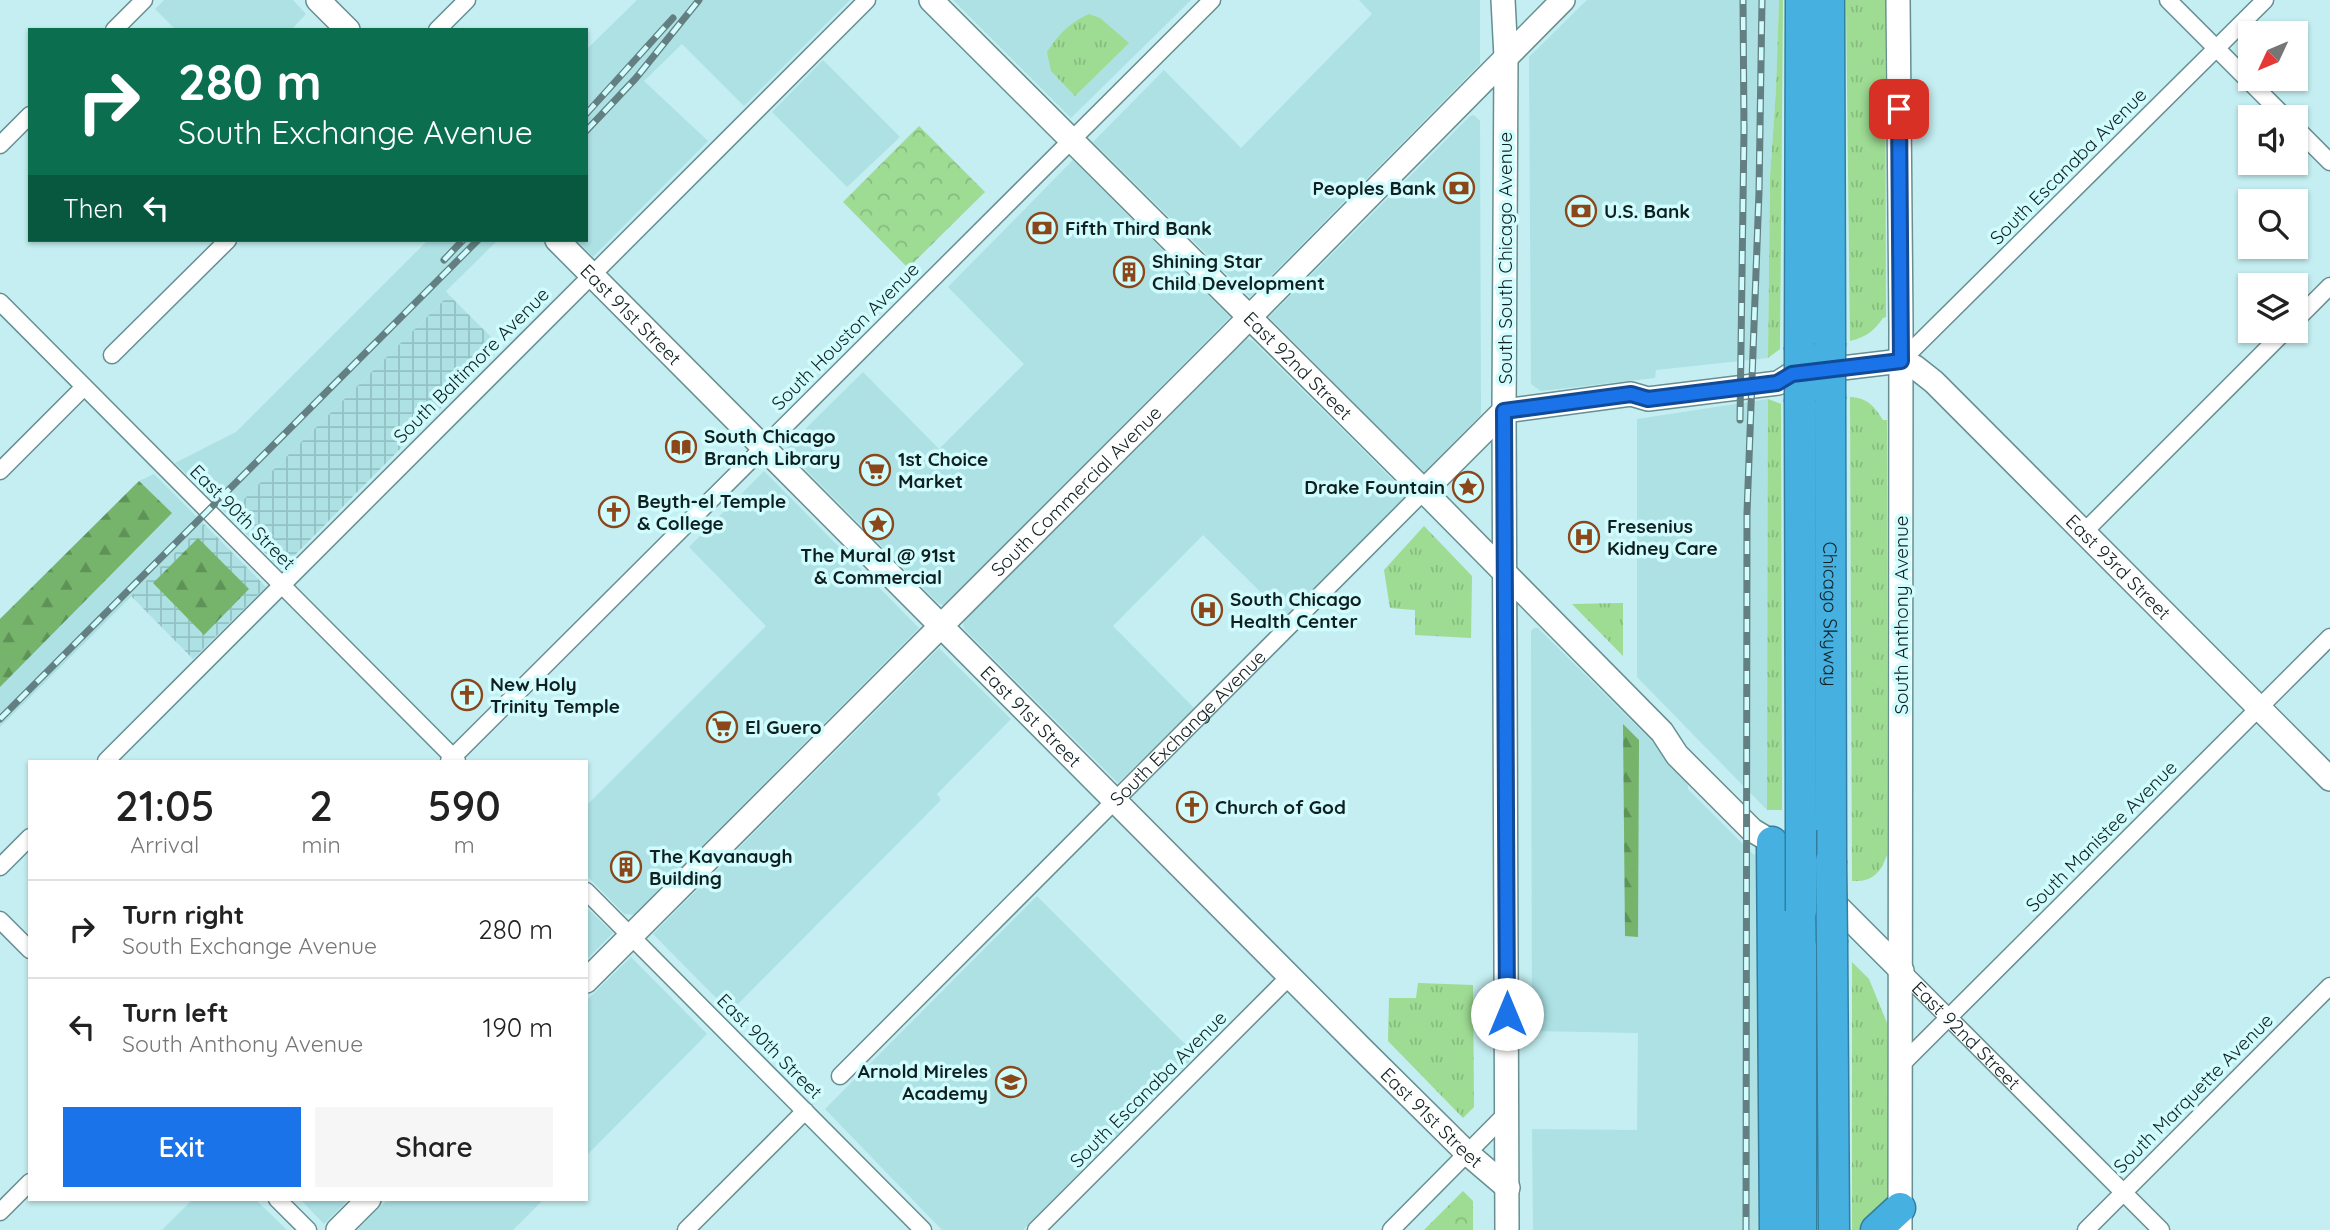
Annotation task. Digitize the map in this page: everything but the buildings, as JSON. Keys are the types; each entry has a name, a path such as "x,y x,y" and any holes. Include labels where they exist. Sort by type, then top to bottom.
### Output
{"highway":[{"name":"Chicago Skyway","path":"1801,0 1797,374 1801,1230"},
{"name":"Chicago Skyway","path":"1829,0 1834,1230"},
{"path":"1772,842 1775,1230"},
{"path":"1876,1230 1900,1219"}],"street":[{"path":"116,28 144,0"},
{"path":"318,0 346,28"},
{"path":"439,28 467,0"},
{"name":"South Baltimore Avenue","path":"107,760 867,0"},
{"name":"East 92nd Street","path":"931,0 1424,491 1662,732 1677,755 1752,830 1772,842 2161,1230"},
{"name":"South Houston Avenue","path":"453,760 1212,0"},
{"name":"South South Chicago Avenue","path":"1503,0 1506,57 1504,411 1507,1230"},
{"name":"South Commercial Avenue","path":"588,979 1563,0"},
{"name":"South Anthony Avenue","path":"1898,0 1901,361 1900,1219"},
{"path":"2168,0 2273,105"},
{"name":"South Escanaba Avenue","path":"1901,361 2266,0"},
{"path":"0,145 28,117"},
{"path":"2308,140 2330,162"},
{"path":"112,355 226,242"},
{"name":"East 91st Street","path":"559,242 1467,1153 1508,1188"},
{"path":"2308,308 2330,286"},
{"name":"East 90th Street","path":"0,302 453,760"},
{"path":"2084,532 2273,343"},
{"path":"1504,411 1631,394 1648,399 1777,383 1797,374 1901,361"},
{"name":"East 93rd Street","path":"1901,361 1915,367 1934,382 2330,779"},
{"path":"0,471 84,387"},
{"name":"South Exchange Avenue","path":"840,1076 1504,411"},
{"name":"South Manistee Avenue","path":"1902,1064 2330,637"},
{"path":"0,867 28,840"},
{"name":"East 90th Street","path":"588,893 923,1230"},
{"path":"0,920 28,948"},
{"name":"South Escanaba Avenue","path":"1035,1230 1290,976"},
{"name":"South Marquette Avenue","path":"2086,1230 2330,986"},
{"path":"686,1230 805,1111"},
{"path":"1391,1230 1507,1113"},
{"path":"0,1212 28,1184"},
{"path":"279,1201 308,1230"},
{"path":"338,1230 367,1201"}],"shaded area":[{"path":"164,0 293,0 306,14 293,28 174,28 155,9"},
{"path":"637,0 850,0 744,106 682,44 644,81 708,141 593,257 578,242 588,242 588,48"},
{"path":"953,0 1191,0 1071,118"},
{"path":"1359,0 1480,0 1480,64 1250,297 1093,142 1164,70 1241,148 1372,14"},
{"path":"1587,0 1779,0 1770,177 1768,358 1656,370 1655,378 1541,391 1531,384 1529,57"},
{"path":"823,60 900,137 847,187 772,112"},
{"path":"1474,115 1480,121 1481,415 1424,473 1269,317"},
{"path":"1073,160 1230,317 948,603 943,605 785,449 863,372 939,449 1024,364 948,287"},
{"path":"426,242 496,242 446,291 449,295 228,515 175,463 236,432"},
{"path":"449,295 501,347 281,569 228,515"},
{"path":"1246,338 1253,341 1408,495 1285,616 1203,535 1113,626 1194,708 1118,783 965,630 964,619 1240,341"},
{"path":"1768,399 1767,810 1637,677 1637,419"},
{"path":"764,471 919,628 697,851 696,860 637,915 624,914 588,877 588,804 766,626 689,547"},
{"path":"154,474 204,524 0,727 0,619 139,481"},
{"name":"Drake Fountain","path":"1468,475 1477,479 1481,488 1477,497 1468,501 1459,497 1455,488 1459,479"},
{"path":"204,524 266,587 193,659 131,596"},
{"path":"1538,628 1688,777 1688,789 1757,855 1764,1230 1533,1230 1532,1129 1637,1130 1638,1033 1532,1031 1531,631"},
{"path":"939,648 1011,719 937,794 941,800 730,1012 653,934"},
{"name":"Arnold Mireles Academy","path":"1037,896 1196,1055 1023,1230 942,1230 825,1109"},
{"path":"588,909 613,933 588,958"},
{"path":"631,957 707,1034 588,1154 588,999"},
{"path":"191,1201 257,1201 287,1230 162,1230"},
{"path":"302,1201 347,1201 324,1224"},
{"path":"386,1201 542,1201 513,1230 357,1230"}],"green space":[{"path":"1779,0 1783,0 1780,349 1768,358 1770,177"},
{"path":"1846,0 1885,0 1886,317 1869,333 1850,341"},
{"path":"1089,14 1100,18 1129,43 1075,96 1051,71 1047,52 1065,30"},
{"path":"919,126 985,192 908,268 843,202"},
{"path":"1850,397 1866,401 1883,420 1887,420 1887,855 1874,876 1859,881 1852,881"},
{"path":"1768,399 1781,404 1782,810 1767,810"},
{"path":"139,481 172,513 0,687 0,619"},
{"path":"1424,526 1472,576 1471,638 1415,635 1415,610 1390,608 1384,570"},
{"path":"198,538 249,589 204,635 153,583"},
{"path":"1623,603 1623,656 1572,604"},
{"path":"1623,724 1639,740 1638,937 1625,936"},
{"path":"1852,962 1869,979 1887,1023 1887,1201 1865,1230 1852,1230"},
{"path":"1418,983 1473,985 1474,1107 1463,1118 1388,1041 1389,998 1416,998"},
{"path":"1463,1191 1473,1201 1473,1230 1424,1230"}],"railway":[{"path":"588,129 636,78 699,0"},
{"path":"1740,420 1743,0"},
{"path":"1746,1230 1747,513 1759,192 1762,0"},
{"path":"588,112 673,18"},
{"path":"444,260 461,242"},
{"path":"0,719 476,242"}],"place":[{"name":"Peoples Bank","path":"1459,188"},
{"name":"U.S. Bank","path":"1581,211"},
{"name":"Fifth Third Bank","path":"1042,228"},
{"name":"Shining Star Child Development","path":"1129,272"},
{"name":"South Chicago Branch Library","path":"681,447"},
{"name":"1st Choice Market","path":"875,470"},
{"name":"Drake Fountain","path":"1468,487"},
{"name":"Beyth-el Temple & College","path":"614,512"},
{"name":"The Mural @ 91st & Commercial","path":"878,524"},
{"name":"Fresenius Kidney Care","path":"1584,537"},
{"name":"South Chicago Health Center","path":"1207,610"},
{"name":"New Holy Trinity Temple","path":"467,695"},
{"name":"El Guero","path":"722,727"},
{"name":"Church of God","path":"1192,807"},
{"name":"The Kavanaugh Building","path":"626,867"},
{"name":"Arnold Mireles Academy","path":"1011,1082"}],"route":[{"path":"1507,1014 1504,411 1631,394 1648,399 1777,383 1792,374 1901,361 1899,109"}]}
